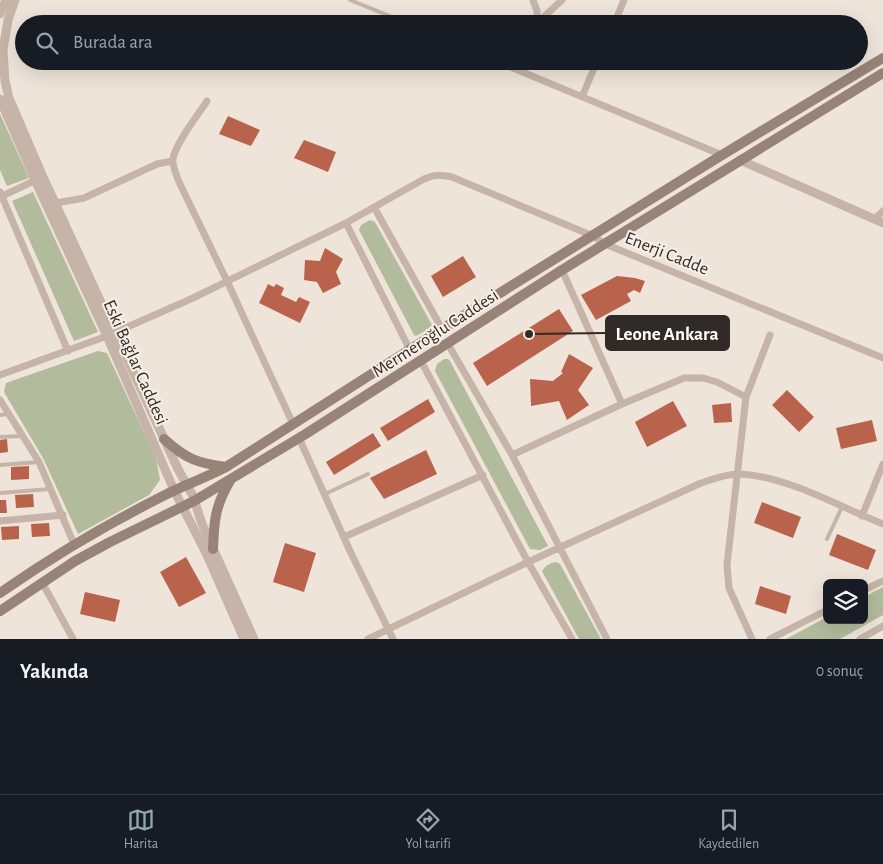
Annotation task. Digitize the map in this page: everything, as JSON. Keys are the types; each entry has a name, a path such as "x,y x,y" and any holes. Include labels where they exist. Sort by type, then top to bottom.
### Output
{"main road":[{"name":"Mermeroğlu Caddesi","path":"868,67 883,58"},
{"name":"Mermeroğlu Caddesi","path":"0,594 74,544 174,490 226,467 442,329 722,155 863,70"},
{"name":"Mermeroğlu Caddesi","path":"0,611 42,582 110,542 194,501 232,479 448,344 562,270 883,73"},
{"path":"164,439 191,460 226,467"},
{"path":"213,549 214,524 219,501 232,479"}],"street":[{"path":"0,14 6,0"},
{"name":"Eski Bağlar Caddesi","path":"15,0 8,20 3,50 5,81 11,103 39,178 56,204 174,490 244,639"},
{"path":"533,0 537,15"},
{"path":"546,15 562,0"},
{"path":"618,15 624,0"},
{"path":"517,70 722,155"},
{"path":"582,97 593,70"},
{"name":"Eski Bağlar Caddesi","path":"0,98 111,334 194,501 213,549 254,639"},
{"path":"207,101 179,144 172,161 179,182 293,424"},
{"path":"740,160 883,223"},
{"path":"56,204 97,193 157,164 172,161"},
{"name":"Enerji Cadde","path":"374,207 432,175 452,177 593,236 605,244 883,358"},
{"path":"39,178 1,195 68,351"},
{"path":"0,375 111,334 346,224 374,207 442,329"},
{"path":"874,219 883,211"},
{"path":"346,224 410,350"},
{"path":"562,270 622,404"},
{"path":"752,639 729,588 727,572 746,397 770,336"},
{"path":"448,344 512,455 607,639"},
{"path":"421,361 528,562 572,639"},
{"path":"512,455 622,404 684,378 703,378 717,382 746,397"},
{"path":"0,400 39,462 74,544"},
{"path":"299,438 344,537 394,639"},
{"path":"862,516 883,464"},
{"path":"368,639 559,547 701,483 738,474 782,482 883,524"},
{"path":"344,537 483,475"},
{"path":"0,521 63,515"},
{"path":"868,588 883,581"},
{"path":"42,582 73,639"},
{"path":"770,639 823,612"},
{"path":"860,639 883,626"}],"lane":[{"path":"350,0 387,15"},
{"path":"0,415 9,414"},
{"path":"0,437 22,436"},
{"path":"0,465 39,462"},
{"path":"325,494 368,474"},
{"path":"0,493 51,488"},
{"path":"827,539 842,507"}],"green space":[{"path":"0,114 29,178 7,186 0,170"},
{"path":"33,192 98,332 74,341 12,201"},
{"path":"370,220 375,222 432,325 416,336 359,230 361,225"},
{"path":"98,351 107,353 156,458 160,480 149,495 78,534 43,458 4,392 6,383"},
{"path":"444,359 450,361 548,546 540,550 530,549 435,371 437,364"},
{"path":"556,562 560,564 601,639 579,639 542,571 551,563"},
{"path":"883,587 883,615 868,623 868,595"},
{"path":"823,619 823,624 867,624 840,639 786,639"}],"building":[{"path":"228,116 260,130 251,146 219,134"},
{"path":"304,140 336,152 328,172 294,158"},
{"path":"325,248 343,259 336,272 341,284 323,293 317,282 304,280 305,260 320,261"},
{"path":"463,256 476,277 443,297 431,276"},
{"path":"617,276 645,281 640,293 634,290 627,294 631,301 596,320 581,295"},
{"path":"268,284 274,287 276,284 284,288 281,295 296,302 299,297 310,302 300,323 259,303"},
{"path":"559,309 573,331 487,386 473,363"},
{"path":"569,354 593,368 578,390 589,405 567,420 559,401 531,406 530,379 553,381 563,373 561,372"},
{"path":"787,390 814,417 799,432 772,405"},
{"path":"428,399 435,412 388,441 380,428"},
{"path":"673,401 687,426 647,447 635,422"},
{"path":"731,403 732,422 714,423 712,405"},
{"path":"872,420 877,441 841,449 836,428"},
{"path":"373,433 381,446 334,475 326,462"},
{"path":"7,439 8,452 0,453 0,440"},
{"path":"426,450 437,474 384,499 370,478"},
{"path":"29,466 29,479 11,480 11,467"},
{"path":"33,494 34,507 16,508 15,495"},
{"path":"0,500 6,500 7,513 0,513"},
{"path":"762,502 801,517 793,538 754,523"},
{"path":"49,523 50,536 32,537 31,524"},
{"path":"19,526 19,539 2,540 1,527"},
{"path":"837,534 876,550 868,570 829,555"},
{"path":"285,543 316,553 304,592 273,582"},
{"path":"186,557 206,593 179,607 160,572"},
{"path":"760,586 791,596 786,614 755,604"},
{"path":"85,592 120,600 115,622 80,614"}],"place":[{"name":"Leone Ankara","path":"529,334"}]}
